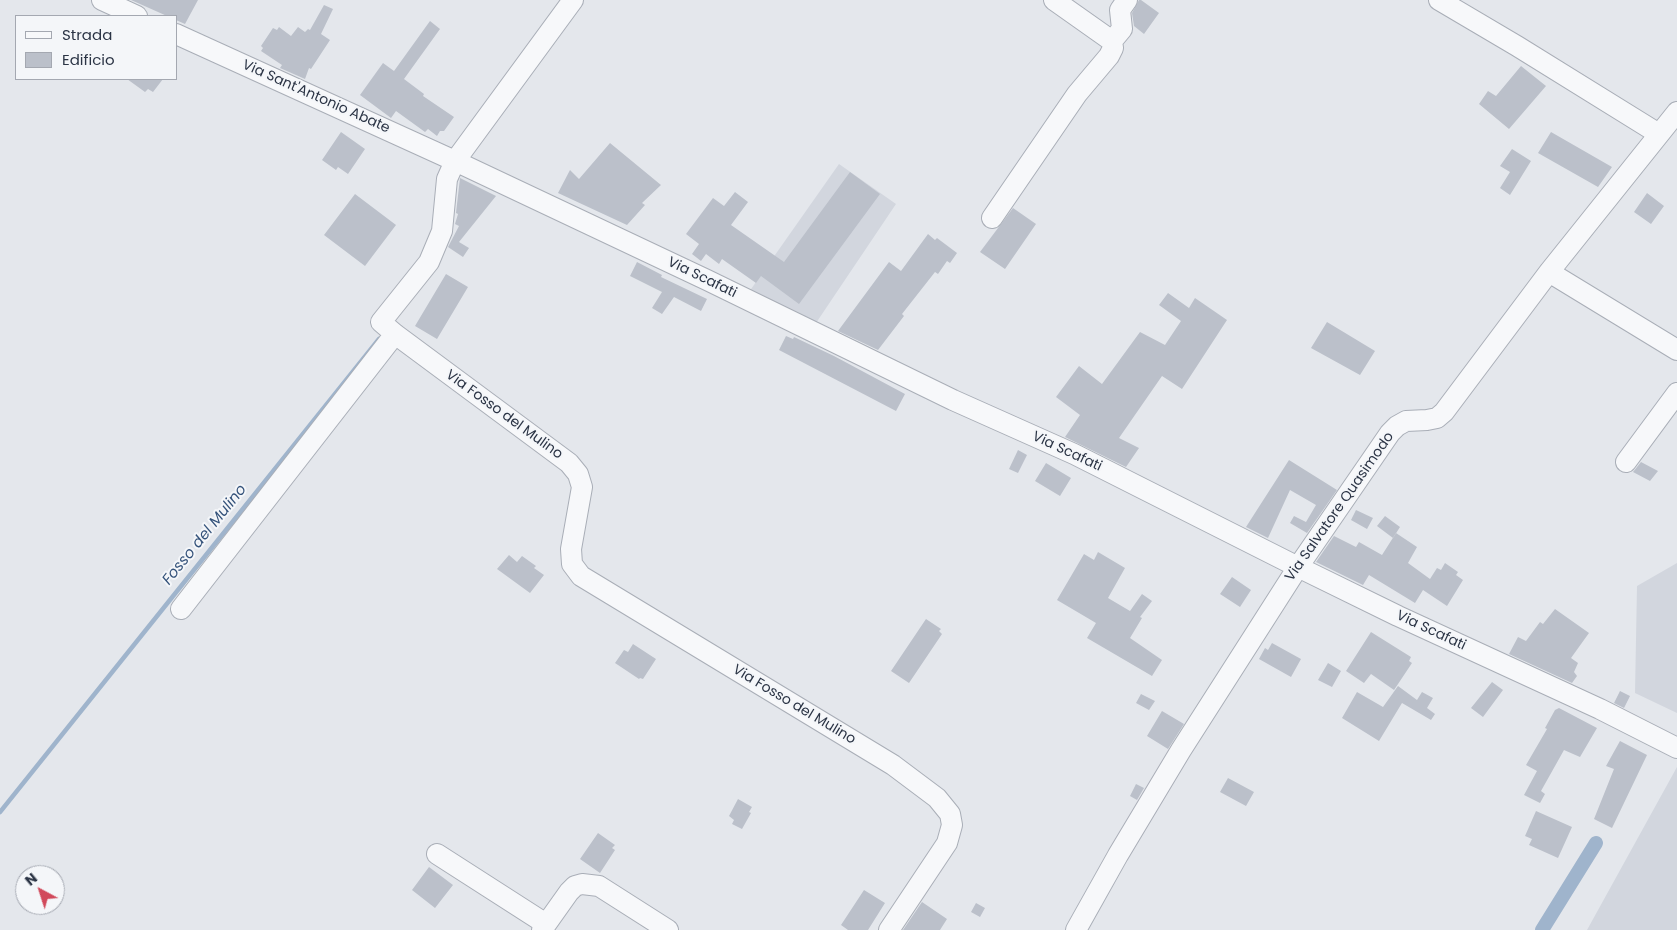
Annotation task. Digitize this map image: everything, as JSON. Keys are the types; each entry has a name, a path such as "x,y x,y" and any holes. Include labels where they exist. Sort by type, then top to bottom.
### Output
{"street":[{"path":"102,0 135,15"},
{"path":"181,609 388,328 429,262 442,231 447,179 455,161 573,0"},
{"path":"992,218 1077,94 1109,56 1113,48 1112,42 1054,0"},
{"path":"1112,42 1122,29 1120,10 1127,0"},
{"path":"1439,0 1659,134"},
{"name":"Via Sant'Antonio Abate","path":"178,35 455,161"},
{"name":"Via Salvatore Quasimodo","path":"1076,930 1118,855 1181,750 1298,567 1390,434 1397,426 1406,421 1437,418 1444,412 1549,272 1677,112"},
{"name":"Via Scafati","path":"455,161 716,284 953,400 1074,454 1406,620 1600,709 1677,748"},
{"path":"1549,272 1677,350"},
{"name":"Via Fosso del Mulino","path":"388,328 569,463 578,474 582,487 571,549 572,564 581,576 893,765 937,798 950,814 952,825 947,843 888,930"},
{"path":"1626,462 1677,393"},
{"path":"437,854 544,927 575,886 591,884 599,886 668,930"}],"shaded area":[{"path":"839,164 896,204 816,323 749,292"},
{"path":"1677,563 1677,713 1635,693 1637,586"},
{"path":"1677,767 1677,930 1587,930"}],"building":[{"path":"131,0 198,0 185,24 178,21 178,15 165,15"},
{"path":"1139,0 1159,13 1144,34 1134,26 1132,13"},
{"path":"324,5 333,9 321,34 330,40 311,69 309,68 305,79 280,68 282,65 261,51 263,48 261,46 273,28 277,30 279,27 291,36 298,27 305,32 308,29 310,30"},
{"path":"430,21 440,29 404,79 424,94 423,96 454,117 444,131 440,131 437,136 428,129 425,132 396,111 391,118 360,95 383,63 394,71"},
{"path":"1521,66 1546,86 1509,129 1479,104 1488,91 1496,96"},
{"path":"128,80 162,80 153,92 148,89 145,92"},
{"path":"341,132 365,149 348,174 338,167 336,170 322,160"},
{"path":"1551,132 1612,167 1598,187 1538,153"},
{"path":"610,143 661,185 642,203 645,205 627,225 558,193 570,170 579,179"},
{"path":"1512,149 1531,161 1510,195 1500,188 1510,172 1500,166"},
{"path":"850,172 880,194 799,304 761,276 756,283 722,259 719,264 706,254 701,261 692,254 699,244 686,234 713,198 724,206 735,192 748,202 731,225 784,262"},
{"path":"460,178 496,196 459,242 469,248 463,257 448,247 459,226 455,224 458,214 456,213"},
{"path":"1647,193 1664,206 1651,224 1634,212"},
{"path":"355,194 396,225 365,266 324,235"},
{"path":"1013,208 1036,224 1005,269 980,252"},
{"path":"928,234 935,240 937,238 957,253 950,263 947,261 938,274 935,272 902,314 904,316 878,350 838,331 889,262 901,271"},
{"path":"637,262 662,275 661,277 707,299 701,311 674,297 662,314 652,308 662,292 630,276"},
{"path":"446,274 468,287 437,339 415,326"},
{"path":"1168,293 1189,308 1195,298 1227,320 1182,389 1162,376 1119,438 1139,448 1126,467 1065,437 1080,415 1056,397 1079,366 1102,384 1140,332 1165,345 1181,321 1159,305"},
{"path":"1327,322 1375,351 1360,375 1311,348"},
{"path":"786,336 793,339 794,337 834,356 905,394 896,411 779,350"},
{"path":"1018,450 1027,455 1018,473 1009,469"},
{"path":"1289,460 1337,490 1307,533 1290,523 1294,516 1306,522 1316,505 1290,490 1268,538 1246,527"},
{"path":"1641,462 1658,471 1650,481 1633,472"},
{"path":"1046,463 1071,478 1060,496 1035,481"},
{"path":"1356,510 1373,518 1367,529 1351,520"},
{"path":"1385,516 1400,527 1393,538 1377,526"},
{"path":"1396,533 1417,547 1408,563 1430,579 1437,568 1441,570 1445,563 1458,572 1456,575 1463,580 1447,606 1423,590 1415,603 1369,575 1363,585 1316,562 1334,536 1356,547 1359,542 1382,555"},
{"path":"1098,552 1125,568 1108,598 1130,611 1142,594 1152,601 1140,617 1142,618 1130,638 1162,660 1152,676 1087,638 1096,623 1057,600 1084,554 1094,560"},
{"path":"509,555 517,562 522,556 536,566 534,568 544,575 530,593 497,569"},
{"path":"1232,577 1251,590 1240,607 1220,594"},
{"path":"1555,609 1589,633 1571,658 1578,663 1574,672 1577,676 1572,683 1509,654 1518,637 1526,641 1540,622 1543,624"},
{"path":"926,619 941,629 939,631 942,634 909,683 891,671"},
{"path":"1371,632 1411,657 1409,661 1412,663 1394,690 1371,674 1364,683 1346,671"},
{"path":"1272,643 1301,659 1291,677 1259,659 1265,648 1268,650"},
{"path":"633,644 656,659 643,679 639,679 615,663 624,650 628,652"},
{"path":"1328,663 1341,671 1332,687 1318,680"},
{"path":"1492,682 1503,690 1483,717 1471,708"},
{"path":"1398,686 1417,700 1422,692 1433,698 1427,708 1435,714 1431,720 1402,703 1379,741 1342,718 1357,692 1383,707"},
{"path":"1620,691 1630,696 1624,708 1614,703"},
{"path":"1141,694 1155,701 1149,710 1136,703"},
{"path":"1559,708 1597,728 1580,757 1564,750 1541,791 1545,794 1540,803 1524,795 1537,771 1526,765 1547,729 1545,728 1555,710"},
{"path":"1162,711 1184,724 1168,749 1147,736"},
{"path":"1620,741 1647,755 1612,828 1594,819 1614,769 1606,766"},
{"path":"1228,778 1254,792 1246,806 1220,792"},
{"path":"1136,784 1144,788 1137,800 1130,796"},
{"path":"738,799 752,807 749,812 751,813 742,829 732,824 734,820 729,816"},
{"path":"1536,811 1572,827 1558,858 1529,845 1532,839 1525,836"},
{"path":"598,833 615,845 612,848 615,850 600,873 580,859"},
{"path":"429,867 453,885 435,908 412,890"},
{"path":"864,890 885,903 868,930 848,930 841,925"},
{"path":"922,902 947,919 940,930 903,930"},
{"path":"976,903 985,908 980,917 971,912"}],"waterway":[{"name":"Fosso del Mulino","path":"0,812 379,339"},
{"path":"1542,930 1596,843"}]}
